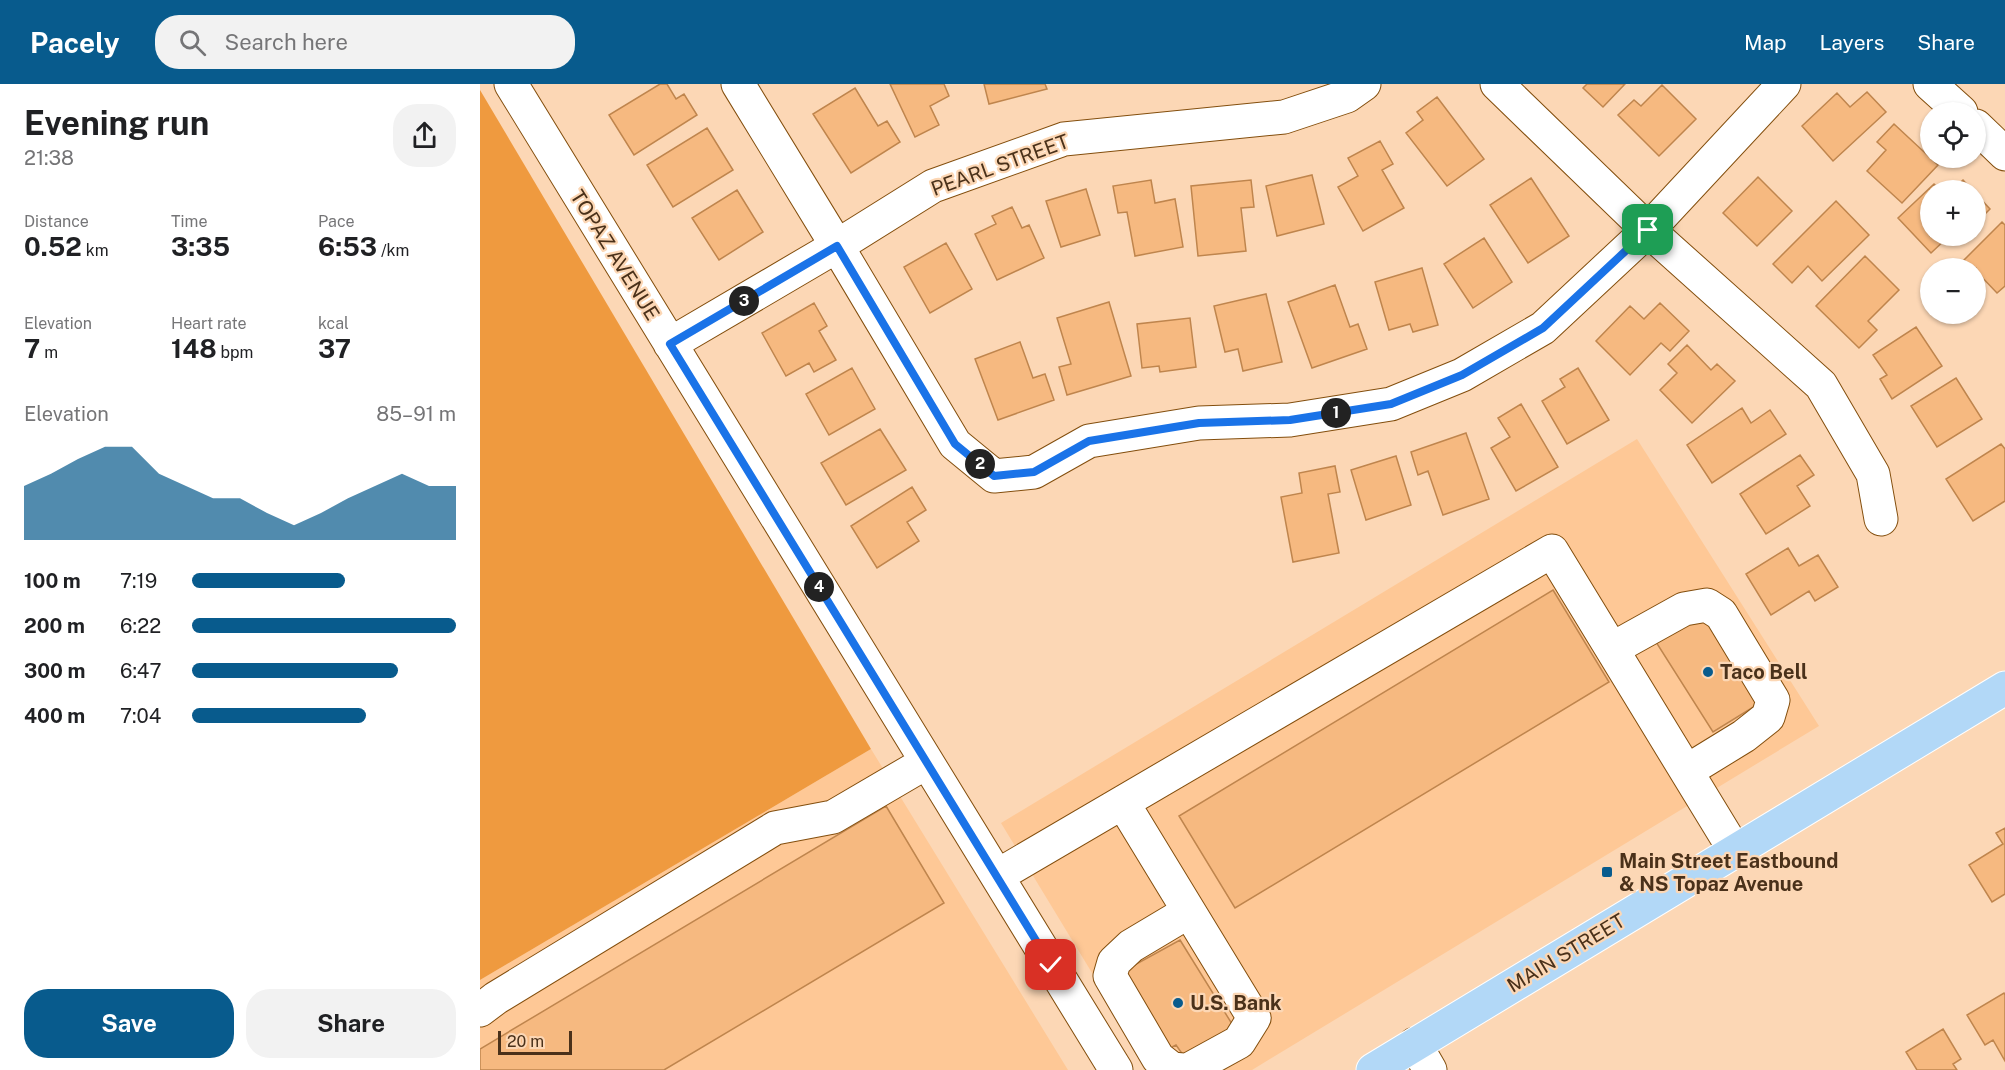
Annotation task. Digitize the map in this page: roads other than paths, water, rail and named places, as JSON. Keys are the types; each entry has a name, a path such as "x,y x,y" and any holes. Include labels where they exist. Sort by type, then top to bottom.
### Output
{"main road":[{"name":"MAIN STREET","path":"1373,1070 1423,1057 1735,851 2005,688"}],"street":[{"name":"TOPAZ AVENUE","path":"511,84 1116,1070"},
{"path":"738,84 955,444 994,476 1034,472 1089,441 1199,423 1290,420 1391,404 1462,375 1543,328 1648,230 1784,84"},
{"name":"PEARL STREET","path":"670,344 837,246 933,186 1064,139 1284,117 1347,96 1364,84"},
{"path":"1497,84 1648,230 1821,385 1873,474 1881,519"},
{"path":"1930,84 1950,102"},
{"path":"1986,136 2005,154"},
{"path":"997,876 1552,551 1735,851"},
{"path":"1612,649 1684,609 1707,605 1721,614 1773,700 1768,717 1744,736 1686,771"},
{"path":"480,1010 496,998 775,828 833,817 927,762"},
{"path":"1123,803 1254,1018 1239,1042 1188,1070"},
{"path":"1183,1070 1172,1068 1158,1058 1110,976 1114,962 1131,946 1188,912"}],"place":[{"name":"Taco Bell","path":"1708,672"},
{"name":"Main Street Eastbound & NS Topaz Avenue","path":"1607,872"},
{"name":"U.S. Bank","path":"1178,1003"}]}
